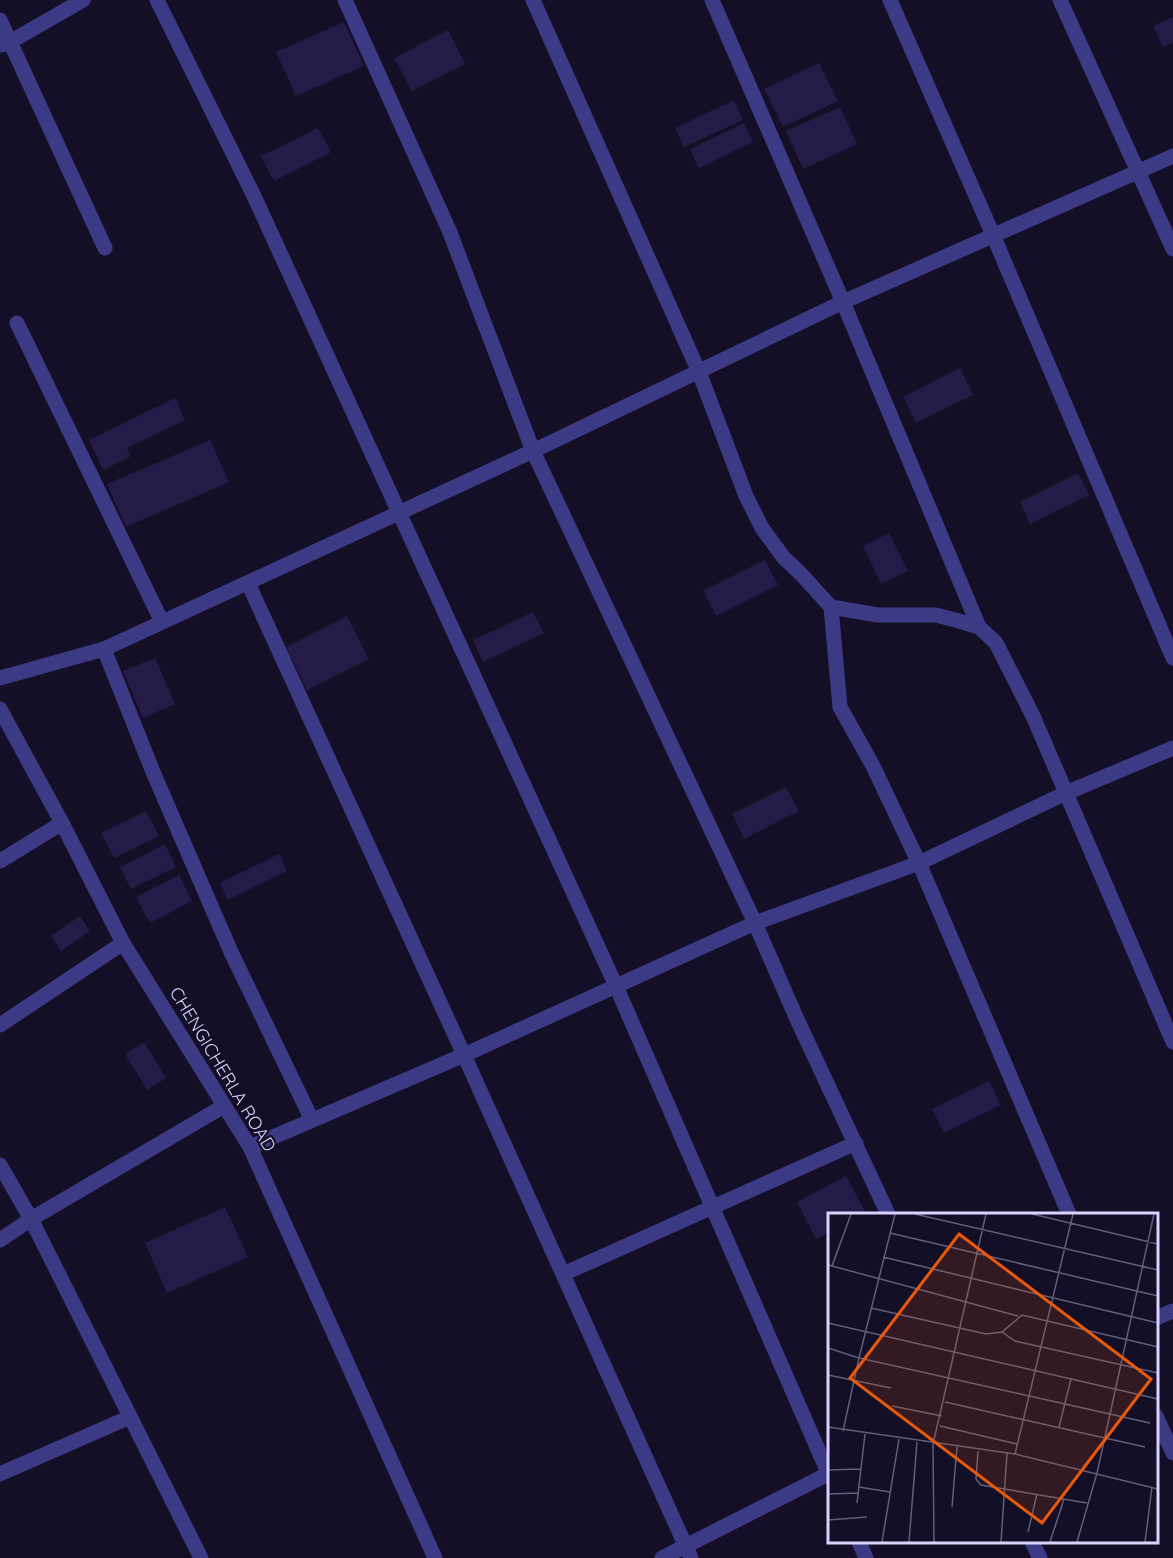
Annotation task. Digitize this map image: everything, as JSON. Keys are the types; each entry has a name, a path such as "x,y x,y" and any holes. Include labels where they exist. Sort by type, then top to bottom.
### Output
{"street":[{"path":"5,44 83,0"},
{"path":"157,0 254,196 616,986 828,1472"},
{"path":"345,0 449,230 533,451 755,923 887,1213"},
{"path":"533,0 699,372 746,496 762,528 784,558 831,607 840,707 873,766 919,863 1068,1213"},
{"path":"712,0 843,302 979,627 996,643 1033,716 1173,1042"},
{"path":"890,0 1173,658"},
{"path":"1060,0 1173,249"},
{"path":"0,20 5,44 105,248"},
{"path":"0,678 104,649 533,451 843,302 1173,156"},
{"path":"17,323 162,622"},
{"path":"248,583 689,1552"},
{"path":"831,607 878,615 936,615 979,627"},
{"path":"104,649 153,772 231,952 312,1119"},
{"name":"CHENGICHERLA ROAD","path":"0,709 62,823 123,943 250,1147 435,1558"},
{"path":"250,1147 464,1055 755,923 919,863 1066,793 1173,748"},
{"path":"0,861 62,823"},
{"path":"0,1025 123,943"},
{"path":"0,1240 31,1219 224,1106"},
{"path":"563,1274 856,1143"},
{"path":"0,1165 31,1219 201,1558"},
{"path":"1158,1317 1173,1311"},
{"path":"0,1474 130,1417"},
{"path":"1158,1420 1173,1453"},
{"path":"662,1558 689,1552 828,1475"},
{"path":"859,1543 866,1558"},
{"path":"1032,1543 1040,1558"}],"building":[{"path":"1173,17 1173,42 1163,47 1153,26"},
{"path":"344,22 364,66 296,96 276,52"},
{"path":"448,30 465,64 412,91 394,58"},
{"path":"819,63 838,101 783,127 764,89"},
{"path":"734,100 743,120 684,147 675,128"},
{"path":"840,107 857,144 803,169 786,131"},
{"path":"744,123 753,142 699,168 690,149"},
{"path":"318,128 331,152 274,181 261,156"},
{"path":"960,368 973,395 916,423 903,397"},
{"path":"175,398 185,420 127,448 131,456 103,470 89,440"},
{"path":"210,440 229,482 126,527 107,484"},
{"path":"1078,473 1089,495 1030,524 1020,502"},
{"path":"889,533 908,571 881,584 863,546"},
{"path":"765,560 778,585 716,616 703,591"},
{"path":"533,612 544,633 483,662 473,640"},
{"path":"347,616 369,659 307,690 286,647"},
{"path":"155,658 175,704 143,718 123,671"},
{"path":"786,787 799,811 744,839 732,814"},
{"path":"146,811 159,836 114,858 101,833"},
{"path":"165,844 176,867 131,889 120,867"},
{"path":"279,854 287,871 228,900 220,883"},
{"path":"179,875 192,901 150,923 136,897"},
{"path":"80,916 90,931 61,951 51,936"},
{"path":"144,1042 166,1078 147,1090 125,1054"},
{"path":"989,1081 1001,1105 944,1133 932,1109"},
{"path":"846,1176 866,1213 828,1213 828,1233 816,1239 797,1202"},
{"path":"225,1207 248,1257 167,1293 145,1243"}]}
